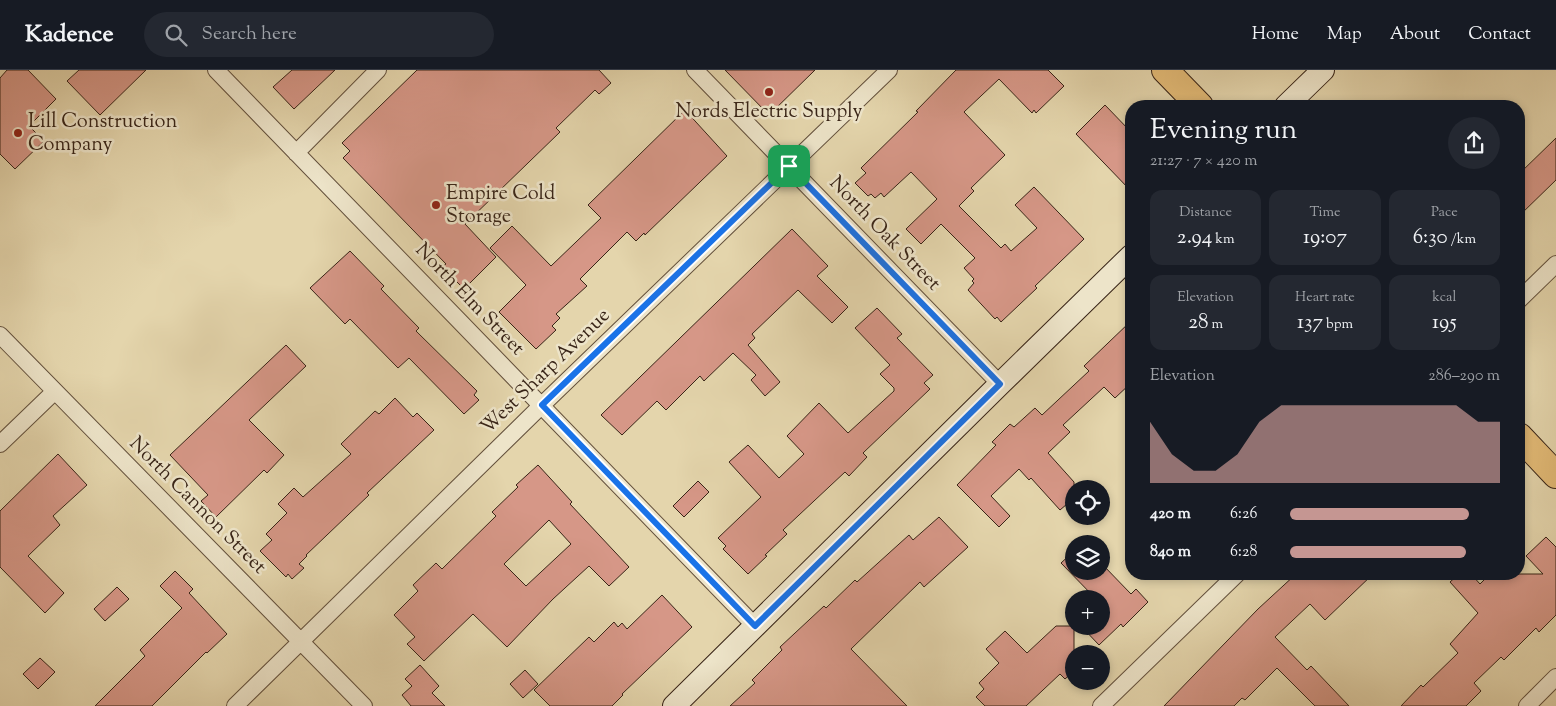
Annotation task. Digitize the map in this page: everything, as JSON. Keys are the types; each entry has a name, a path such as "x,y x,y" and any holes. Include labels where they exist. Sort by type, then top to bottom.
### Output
{"main road":[{"path":"1165,70 1194,100"},
{"path":"1292,100 1323,70"},
{"path":"678,705 755,626 1125,262"},
{"path":"1525,442 1556,475"}],"street":[{"name":"North Elm Street","path":"216,70 755,626"},
{"path":"296,153 378,70"},
{"name":"North Oak Street","path":"695,70 1000,384"},
{"name":"West Sharp Avenue","path":"235,706 542,405 889,70"},
{"path":"1525,294 1556,264"},
{"name":"North Cannon Street","path":"0,335 364,706"},
{"path":"0,444 54,392"},
{"path":"1101,706 1231,580"},
{"path":"1527,706 1556,677"}],"building":[{"path":"7,70 28,70 56,99 29,126 44,141 15,169 0,154 0,78"},
{"path":"79,70 146,70 100,115 67,81"},
{"path":"292,70 335,70 294,109 273,87"},
{"name":"Empire Cold Storage","path":"417,70 599,70 611,83 599,94 595,90 556,128 560,132 465,224 496,257 464,289 442,267 446,264 343,158 350,151 342,143"},
{"name":"Nords Electric Supply","path":"725,70 815,70 769,115"},
{"path":"956,70 1048,70 1064,86 1036,113 1034,110 1032,113 999,79 964,112 1005,155 971,188 974,191 959,206 1001,248 1005,244 1011,251 1037,228 1015,205 1034,187 1084,239 1001,322 997,317 995,319 968,290 974,283 972,281 974,279 964,268 975,258 941,224 921,244 906,229 937,199 911,172 884,197 881,193 875,198 871,194 868,196 855,183 866,173 861,168 918,112 916,111"},
{"path":"1105,105 1125,126 1125,185 1076,134"},
{"path":"685,110 727,156 645,235 644,233 636,241 627,232 580,279 587,286 556,314 560,318 552,326 556,330 536,349 499,312 526,285 490,248 512,226 551,266 601,218 588,205"},
{"path":"1556,138 1556,180 1525,210 1525,168"},
{"path":"792,229 828,266 817,276 848,307 832,323 798,290 752,334 755,338 748,345 780,382 765,396 751,380 756,375 733,353 704,381 700,376 666,410 657,401 622,435 601,415"},
{"path":"350,251 384,286 381,289 419,328 416,331 477,391 474,395 479,400 464,414 409,358 398,368 350,319 345,324 310,288"},
{"path":"877,308 902,334 897,338 933,375 924,383 930,389 863,453 867,457 849,476 845,472 783,530 787,534 748,574 723,549 726,546 718,538 761,497 729,462 748,445 779,478 804,454 787,436 819,403 848,433 894,391 894,388 880,374 890,365 855,328"},
{"path":"1125,327 1125,389 1115,398 1104,387 1063,425 1070,432 1048,453 1072,480 1065,480 1065,506 1060,510 1031,478 1029,480 1019,469 991,496 1010,516 999,527 957,485 996,445 992,442 1010,424 1014,427 1035,408 1042,415 1089,371 1084,366"},
{"path":"286,345 306,366 249,420 284,455 267,473 264,470 216,517 201,501 208,495 170,455"},
{"path":"395,398 413,417 417,413 434,430 367,493 369,495 306,555 299,564 304,568 292,579 288,574 286,577 260,551 272,540 266,534 287,513 278,504 294,488 303,497 351,454 341,444 375,411 379,414"},
{"path":"58,454 87,485 53,516 60,525 28,556 64,593 45,613 0,567 0,511"},
{"path":"538,465 572,502 570,504 629,567 609,586 589,566 553,599 507,647 473,614 424,661 407,644 415,637 394,615 418,591 413,585 436,563 442,569 496,516 492,512 518,487 516,485","holes":["549,520 571,544 526,586 504,564"]},
{"path":"698,481 709,492 684,517 673,506"},
{"path":"939,517 968,547 924,587 920,582 851,649 907,706 730,706 755,683 752,680 782,650 780,647 824,606 826,608 855,580 857,582 909,535 913,540"},
{"path":"1546,537 1556,547 1556,615 1539,632 1536,628 1504,660 1501,657 1474,683 1481,691 1466,706 1401,706 1421,685 1423,687 1458,653 1450,644 1478,613 1450,582 1452,580 1476,580 1480,584 1484,580 1525,580 1525,574 1543,574 1526,556"},
{"path":"175,571 193,589 189,593 227,634 206,652 152,706 95,706 145,656 140,650 182,608 160,586"},
{"path":"1110,572 1131,594 1136,589 1148,602 1123,627 1121,624 1110,634 1110,590 1087,590 1078,580 1110,580"},
{"path":"1289,580 1367,580 1325,620 1310,604 1275,637 1307,670 1311,666 1349,706 1315,706 1277,668 1245,700 1242,698 1234,706 1164,706 1258,609"},
{"path":"117,587 129,599 105,621 94,609"},
{"path":"662,595 692,627 622,694 612,706 550,706 534,690 589,637 594,642 614,622 618,627 622,623 627,629"},
{"path":"1056,626 1065,626 1065,635 1074,635 1074,645 1065,645 1065,679 1060,674 1026,706 985,706 976,697 984,689 979,683 999,663 986,649 1005,631 1027,653"},
{"path":"1090,635 1109,635 1099,645"},
{"path":"40,658 55,672 38,689 23,674"},
{"path":"420,665 439,686 432,693 445,706 411,706 402,695 412,686 405,679"},
{"path":"525,670 538,684 523,698 510,684"}],"place":[{"name":"Nords Electric Supply","path":"769,92"},
{"name":"Lill Construction Company","path":"18,133"},
{"name":"Empire Cold Storage","path":"436,205"}],"route":[{"path":"789,166 1000,384 755,626 542,405 789,166"}]}
